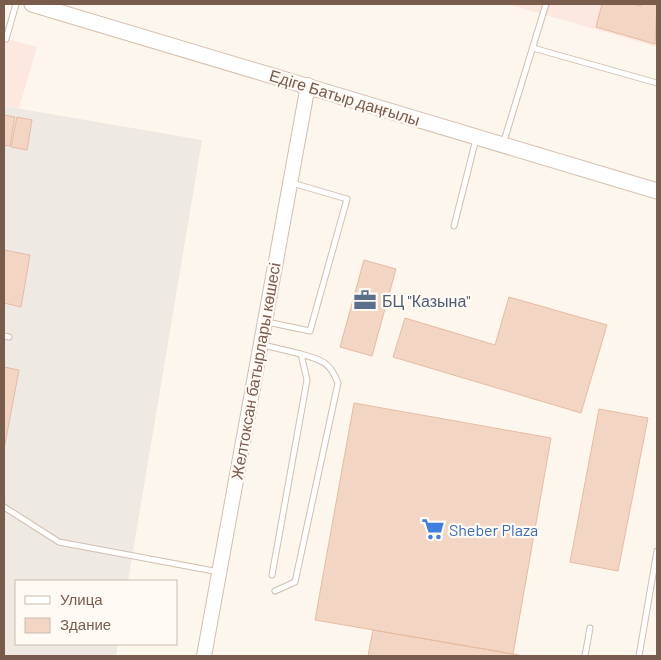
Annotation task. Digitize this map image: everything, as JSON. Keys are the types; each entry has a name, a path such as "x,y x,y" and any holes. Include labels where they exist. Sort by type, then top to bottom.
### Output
{"main road":[{"name":"Едіге Батыр даңғылы","path":"32,4 48,6 657,191"}],"street":[{"name":"Желтоксан батырлары көшесі","path":"204,656 308,85"}],"lane":[{"path":"6,39 16,4"},
{"path":"503,144 546,4"},
{"path":"533,48 657,83"},
{"path":"454,226 476,136"},
{"path":"264,322 310,331 347,198 289,182"},
{"path":"260,344 319,360 332,368 338,383 295,582 275,591"},
{"path":"272,575 307,380 301,354"},
{"path":"4,507 58,542 132,554 219,572"},
{"path":"640,656 657,551"},
{"path":"585,656 590,628"}],"shaded area":[{"path":"507,4 657,4 657,47"},
{"path":"4,38 37,47 19,108 4,106"},
{"path":"4,106 202,140 128,580 15,580 15,645 118,645 116,656 4,656"}],"building":[{"path":"602,4 632,4 641,6 642,4 657,4 655,44 596,27"},
{"path":"4,115 15,117 10,146 4,145"},
{"path":"17,117 32,120 27,150 11,147"},
{"path":"4,250 30,255 21,307 4,303"},
{"path":"364,260 396,269 372,356 340,347"},
{"path":"509,297 607,325 581,413 393,357 405,318 495,345"},
{"path":"4,367 19,370 4,449"},
{"name":"Sheber Plaza","path":"354,403 551,438 513,654 315,620"},
{"path":"599,409 648,418 618,571 570,562"},
{"path":"373,630 513,654 523,656 368,656"}],"place":[{"name":"БЦ \"Казына\"","path":"365,300"},
{"name":"Sheber Plaza","path":"433,529"}]}
